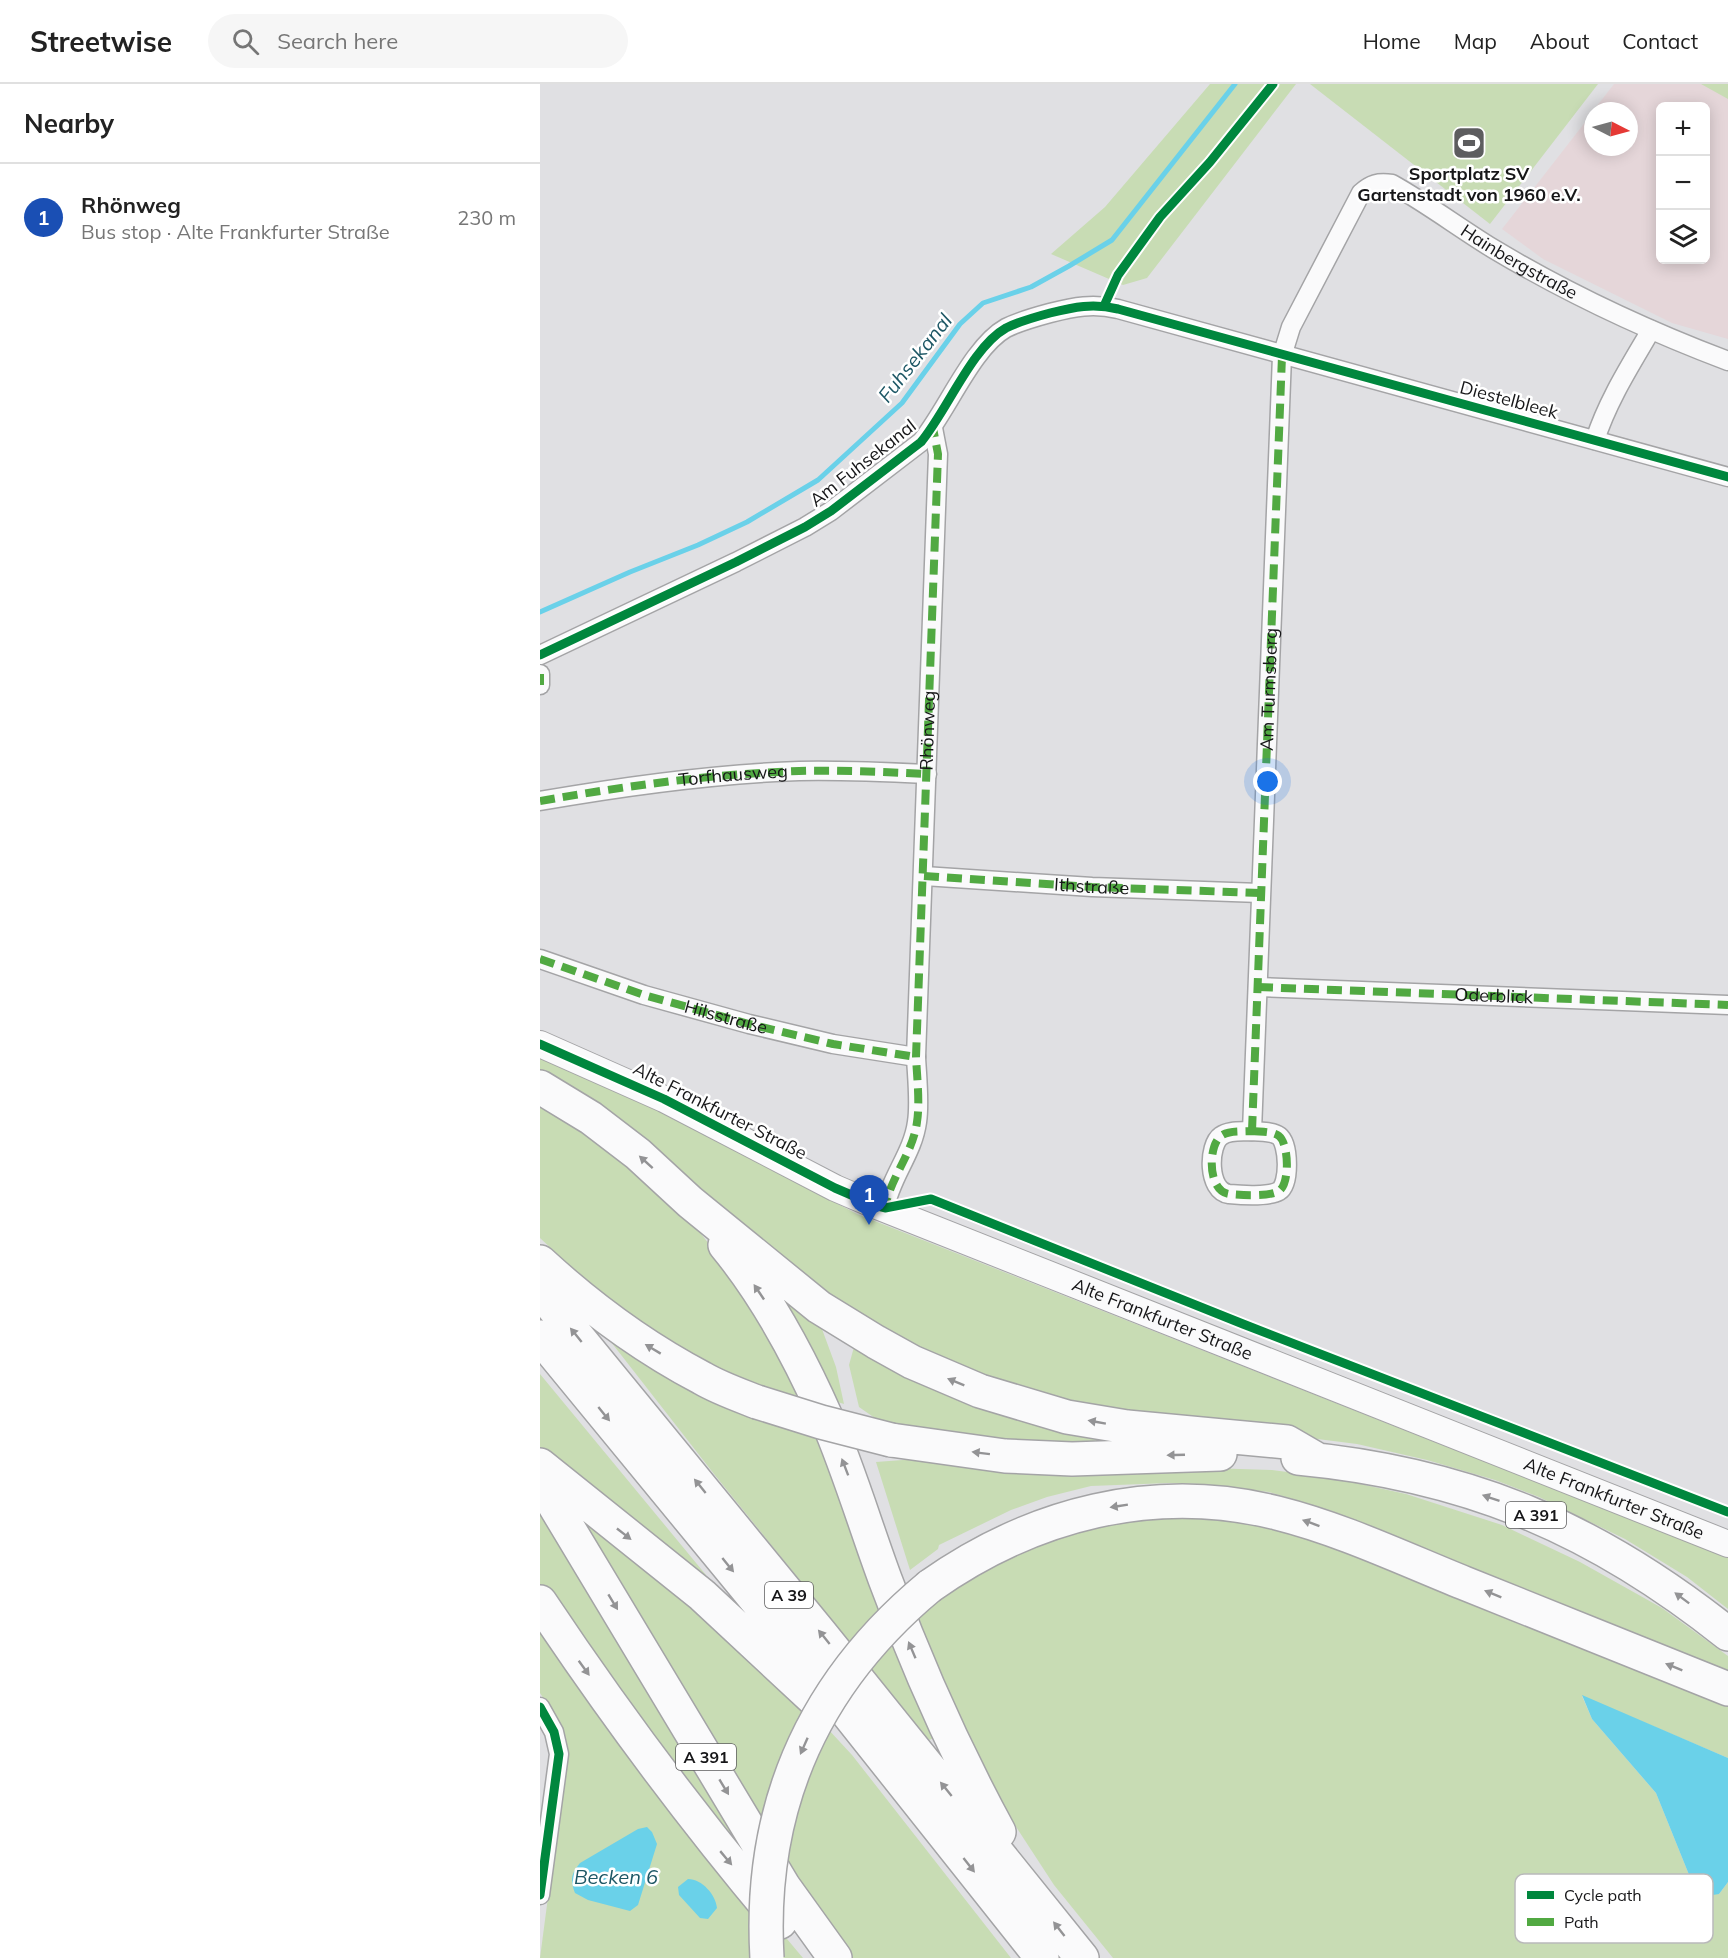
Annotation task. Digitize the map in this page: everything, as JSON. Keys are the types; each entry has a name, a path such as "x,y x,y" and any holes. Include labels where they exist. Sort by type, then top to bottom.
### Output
{"highway":[{"path":"540,1087 600,1125 638,1154 690,1202 819,1307 876,1342 949,1379 1011,1402 1067,1417 1127,1427 1287,1442 1318,1460"},
{"path":"690,1202 757,1288 806,1374 827,1418 885,1579 935,1704 983,1802 1036,1899"},
{"name":"A 391","path":"540,1262 572,1292 635,1338 703,1379 757,1402 891,1440 1005,1456 1072,1459 1234,1454 1362,1465 1438,1482 1491,1498 1578,1534 1638,1568 1728,1634"},
{"name":"A 39","path":"540,1292 821,1634 1082,1958"},
{"name":"A 39","path":"540,1337 920,1803 1042,1958"},
{"path":"540,1465 702,1595 784,1670 920,1803"},
{"name":"A 391","path":"540,1481 784,1887 835,1958"},
{"path":"767,1958 766,1900 774,1834 789,1782 821,1711 859,1656 904,1608 955,1569 1008,1539 1036,1527 1075,1515 1115,1507 1186,1501 1246,1506 1304,1521 1375,1547 1728,1689"},
{"path":"540,1602 576,1656 664,1777 722,1852 800,1945 814,1958"}],"street":[{"name":"Hainbergstraße","path":"1282,356 1291,327 1361,193 1370,185 1381,182 1392,184 1411,195 1491,247 1560,287 1651,330 1728,361"},
{"name":"Am Fuhsekanal","path":"540,655 805,528 831,511 921,442 933,428 988,343 1006,328 1070,308 1104,306 1240,342 1282,356"},
{"path":"1595,440 1618,386 1651,330"},
{"name":"Diestelbleek","path":"1282,356 1728,477"},
{"name":"Am Turmsberg","path":"1252,1131 1282,356"},
{"name":"Rhönweg","path":"885,1208 888,1191 898,1175 918,1122 916,1057 938,454 933,428"},
{"path":"540,674 540,685"},
{"name":"Torfhausweg","path":"540,801 629,786 757,773 840,771 927,774"},
{"name":"Ithstraße","path":"924,876 1081,886 1260,893"},
{"name":"Hilsstraße","path":"540,959 644,995 749,1024 852,1048 916,1057"},
{"name":"Oderblick","path":"1258,987 1728,1005"},
{"name":"Alte Frankfurter Straße","path":"540,1044 664,1099 835,1188 1728,1544"},
{"path":"1252,1131 1281,1137 1287,1153 1285,1185 1271,1194 1223,1193 1215,1187 1213,1178 1213,1155 1216,1141 1221,1135 1229,1132 1252,1131"},
{"path":"540,1707 549,1721 557,1742 559,1766 540,1895"}],"shaded area":[{"path":"1614,84 1728,84 1728,339 1672,323 1543,259 1502,229 1584,124 1584,156 1638,156 1638,102 1600,102"}],"green space":[{"path":"1210,84 1296,84 1147,278 1123,285 1051,254 1105,207"},
{"name":"Sportplatz SV Gartenstadt von 1960 e.V.","path":"1310,84 1598,84 1490,224"},
{"path":"1701,84 1728,84 1728,99"},
{"path":"540,1055 644,1102 857,1214 1437,1443 1728,1554 1728,1609 1687,1577 1625,1539 1539,1497 1495,1480 1427,1460 1357,1444 1159,1419 986,1384 827,1301 540,1070"},
{"path":"540,1097 672,1197 735,1277 808,1404 764,1388 678,1348 625,1312 575,1271 540,1238"},
{"path":"768,1283 819,1321 836,1367 844,1404 825,1398"},
{"path":"604,1333 818,1438 934,1738 929,1740 714,1474"},
{"path":"854,1347 1114,1441 1034,1444 882,1423 859,1407 849,1365"},
{"path":"540,1374 706,1575 700,1582 540,1455"},
{"path":"916,1459 1272,1470 1333,1478 1406,1494 1502,1525 1580,1562 1662,1608 1728,1656 1728,1672 1332,1511 1269,1492 1202,1484 1091,1486 1047,1497 1011,1510 939,1545 938,1549 910,1570 876,1462"},
{"path":"540,1478 803,1702 852,1755 1011,1958 848,1958 749,1860 585,1651 540,1584"},
{"path":"1174,1513 1248,1521 1294,1530 1728,1704 1728,1758 1582,1696 1592,1719 1656,1793 1689,1874 1515,1874 1515,1943 1713,1943 1713,1893 1719,1894 1728,1882 1728,1958 1113,1958 1054,1885 994,1793 913,1620 973,1564 1069,1526"},
{"path":"540,1617 717,1856 803,1958 540,1958 565,1768 559,1723 540,1693"}],"water":[{"path":"1582,1695 1728,1758 1728,1882 1719,1894 1713,1895 1713,1874 1689,1874 1656,1793 1592,1719"},
{"name":"Becken 6","path":"647,1827 657,1844 638,1905 630,1911 588,1900 575,1893 572,1877 580,1863 638,1829"},
{"path":"688,1879 703,1885 714,1898 717,1908 708,1919 700,1918 679,1895 678,1887"}],"waterway":[{"name":"Fuhsekanal","path":"540,612 747,522 818,480 902,403 960,324 983,303 1031,287 1112,240 1235,84"}],"marked path":[{"path":"1252,1131 1282,356"},
{"path":"889,1207 885,1208 915,1133 918,1115 916,1057 938,454 933,428"},
{"path":"540,674 540,685"},
{"path":"540,801 605,790 734,775 799,771 927,774"},
{"path":"924,876 1092,887 1260,893"},
{"path":"540,959 644,995 749,1024 833,1044 916,1057"},
{"path":"1258,987 1728,1005"},
{"path":"1252,1131 1273,1133 1282,1140 1287,1164 1283,1187 1274,1193 1262,1195 1229,1194 1222,1191 1213,1177 1212,1158 1217,1141 1228,1133 1252,1131"}],"cycle path":[{"path":"1104,306 1118,275 1160,217 1210,162 1273,84"},
{"path":"540,655 736,562 831,511 921,442 971,364 994,337 1006,328 1022,321 1075,308 1100,306 1118,309 1728,477"},
{"path":"540,1044 664,1099 835,1188 877,1206 885,1208 931,1199 1243,1324 1728,1512"},
{"path":"540,1707 554,1732 559,1754 540,1895"}],"place":[{"name":"Sportplatz SV Gartenstadt von 1960 e.V.","path":"1469,143"},
{"name":"Rhönweg","path":"869,1225"}]}
